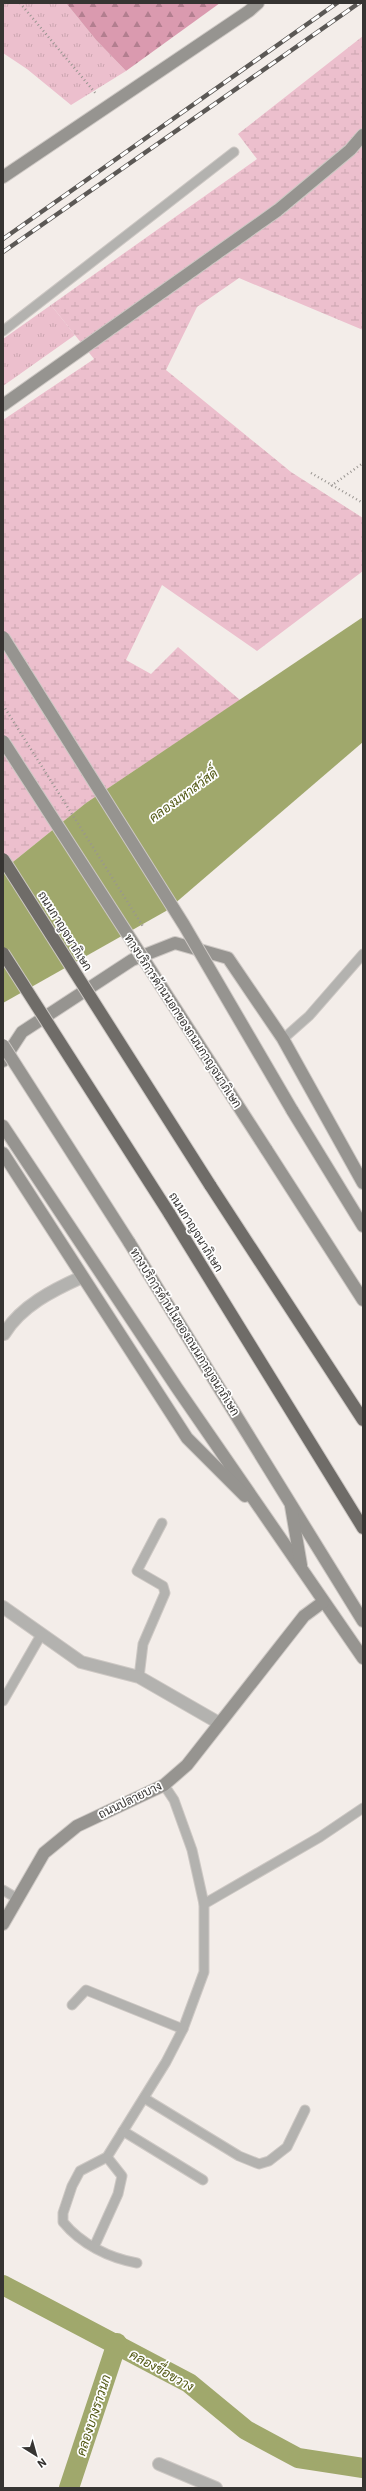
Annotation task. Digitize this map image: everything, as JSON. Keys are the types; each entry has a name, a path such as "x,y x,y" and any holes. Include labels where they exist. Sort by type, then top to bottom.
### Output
{"highway":[{"name":"ถนนกาญจนาภิเษก","path":"3,860 210,1185 363,1420"},
{"name":"ถนนกาญจนาภิเษก","path":"3,953 169,1213 363,1528"}],"main road":[{"path":"3,178 253,7"},
{"path":"3,406 77,355 278,210 350,150 363,135"},
{"path":"3,637 184,925 292,1110 363,1226"},
{"name":"ทางบริการด้านนอกของถนนกาญจนาภิเษก","path":"3,742 363,1300"},
{"path":"3,1061 22,1032 132,960 175,943 228,958 283,1040 363,1183"},
{"name":"ทางบริการด้านในของถนนกาญจนาภิเษก","path":"3,1045 129,1242 290,1499 363,1621"},
{"path":"3,1126 323,1602 363,1658"},
{"path":"3,1153 187,1438 267,1518"},
{"path":"290,1499 302,1570"},
{"name":"ถนนปลายบาง","path":"3,1924 44,1853 77,1826 164,1784 187,1765 304,1616 323,1602"}],"street":[{"path":"4,1334 13,1319 27,1308 82,1277"},
{"path":"3,1607 81,1662 139,1677 220,1723"},
{"path":"160,2464 216,2488"}],"lane":[{"path":"3,331 234,152"},
{"path":"283,1040 309,1016 363,954"},
{"path":"139,1677 143,1644 164,1593 163,1586 137,1570 162,1523"},
{"path":"3,1701 41,1635"},
{"path":"137,2263 125,2261 94,2247 70,2232 63,2222 63,2213 72,2186 80,2171 107,2157 166,2062 183,2029 204,1972 204,1904 192,1850 174,1800 164,1784"},
{"path":"204,1904 320,1837 363,1808"},
{"path":"3,1890 18,1899"},
{"path":"72,2005 86,1990 183,2029"},
{"path":"144,2098 239,2156 260,2164 269,2161 287,2147 305,2110"},
{"path":"123,2131 203,2180"},
{"path":"94,2247 118,2194 122,2176 107,2157"}],"path":[{"path":"20,3 74,66 106,108"},
{"path":"331,486 363,463"},
{"path":"311,473 331,486 363,503"},
{"path":"3,705 139,919"}],"green space":[{"path":"3,3 66,3 96,40 126,71 71,105 27,69 3,53"},
{"path":"66,3 220,3 126,71 96,40"},
{"path":"363,36 363,330 239,278 197,307 166,370 291,472 363,518 363,571 257,651 162,585 126,660 151,674 178,647 240,700 86,803 3,870 3,420 94,359 51,305 257,159 238,134"},
{"path":"51,305 75,335 3,386 3,339"}],"water":[{"name":"คลองมหาสวัสดิ์","path":"363,617 363,742 166,911 3,1003 3,870 86,803"}],"waterway":[{"name":"คลองขื่อขวาง","path":"3,2285 189,2383 246,2430 298,2458 363,2468"},
{"name":"คลองบางราวนก","path":"69,2488 117,2343"}],"railway":[{"path":"3,239 337,3"},
{"path":"3,252 359,3"}]}
